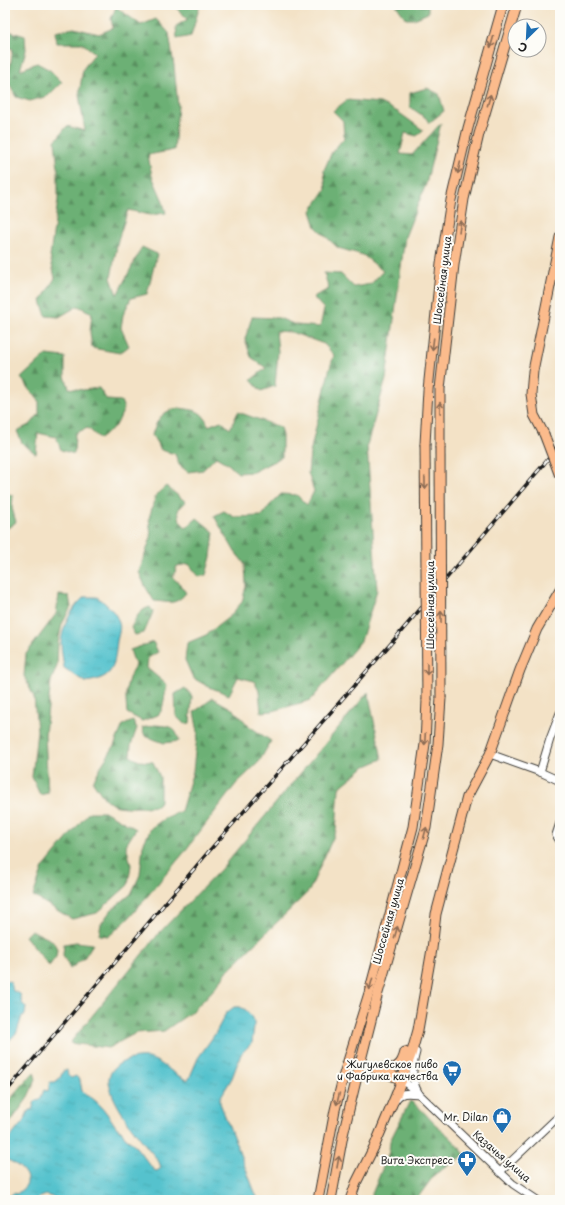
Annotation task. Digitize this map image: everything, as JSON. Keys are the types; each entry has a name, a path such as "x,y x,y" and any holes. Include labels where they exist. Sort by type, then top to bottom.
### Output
{"main road":[{"name":"Шоссейная улица","path":"318,1200 335,1110 369,993 413,827 425,744 427,700 425,444 428,390 441,264 451,200 468,128 503,5"},
{"name":"Шоссейная улица","path":"331,1200 343,1135 378,993 426,828 438,744 441,698 440,390 454,265 464,199 479,134 517,5"},
{"path":"560,237 533,371 531,394 534,416 544,434 560,476"},
{"path":"350,1200 356,1183 375,1145 402,1080 416,1035 432,949 436,914 467,797 490,754 520,670 537,629 560,590"},
{"path":"374,1068 394,1068 401,1064 410,1033 421,1010"},
{"name":"Казачья улица","path":"348,1061 374,1068 402,1080"}],"street":[{"path":"540,772 560,713"},
{"path":"490,754 560,781"},
{"path":"560,823 556,835 560,841"},
{"name":"Казачья улица","path":"416,1035 416,1051 412,1071 415,1085 419,1094"},
{"name":"Казачья улица","path":"402,1080 419,1094 513,1184 537,1200"},
{"path":"375,1145 398,1096 403,1093 419,1094"},
{"path":"500,1172 560,1115"}],"green space":[{"path":"175,5 200,5 191,36 177,39 176,26 188,19 176,8"},
{"path":"396,5 428,5 428,13 414,19 406,19"},
{"path":"116,7 141,25 156,19 169,33 178,106 174,150 148,155 152,176 162,199 166,213 150,215 128,210 118,240 111,278 117,295 142,247 157,254 147,294 131,298 123,315 121,328 129,346 120,353 92,348 90,332 92,313 78,306 59,317 46,316 41,301 55,278 50,256 58,200 58,169 55,141 67,126 85,131 79,95 83,69 95,53 82,43 57,43 55,32 74,28 99,34 113,28 111,19"},
{"path":"5,30 25,36 26,50 20,70 37,63 50,70 62,82 48,96 30,101 16,97 7,80 13,49 5,47"},
{"path":"427,88 439,94 444,111 429,123 426,118 410,107 410,93"},
{"path":"347,100 380,103 398,112 423,130 417,136 405,133 400,154 412,155 441,123 426,184 405,237 386,379 367,445 377,590 361,641 311,700 273,711 261,712 259,691 254,681 238,677 229,695 207,686 193,678 185,660 187,643 206,635 229,617 242,602 246,586 245,564 235,552 214,516 224,511 234,517 262,516 281,494 297,495 307,505 314,491 308,473 310,453 334,355 324,344 291,332 276,331 278,352 275,386 261,391 251,380 266,368 251,357 245,339 252,317 279,318 296,325 320,327 324,309 313,297 329,289 324,273 341,274 354,287 371,284 383,271 363,255 338,248 316,227 311,211 326,189 324,170 332,152 344,138 343,121 333,111"},
{"path":"46,355 65,357 65,376 69,388 83,390 99,388 107,400 121,401 124,409 117,424 100,439 88,428 75,433 74,454 61,450 56,437 38,433 36,454 22,443 17,431 31,424 39,414 39,401 21,378"},
{"path":"179,408 198,412 204,417 208,426 221,421 230,429 238,412 280,427 282,436 282,457 253,472 238,473 228,464 216,457 203,470 188,472 179,465 175,454 161,450 152,435 158,420 164,414 173,409"},
{"path":"166,486 186,502 178,510 180,521 186,528 197,518 214,532 211,557 206,575 199,577 189,564 177,566 173,578 180,584 186,593 175,602 154,601 139,572 151,537 149,518 156,495"},
{"path":"5,492 13,496 12,508 16,522 5,530"},
{"path":"59,595 69,596 71,607 62,624 58,643 57,666 51,681 45,734 48,793 40,795 32,777 37,731 34,697 24,676 26,654 56,614"},
{"path":"150,607 153,612 144,633 135,635 131,628 134,621 143,610"},
{"path":"153,642 158,652 148,658 147,668 167,685 162,710 158,715 142,721 127,713 126,688 129,677 135,665 130,650"},
{"path":"185,688 192,696 190,723 184,724 176,716 175,694"},
{"path":"368,692 382,759 364,767 339,788 336,831 309,891 228,970 216,987 193,1011 164,1031 136,1033 108,1048 70,1043 160,932 221,869"},
{"path":"213,698 234,710 249,726 271,741 259,762 236,784 182,855 129,918 109,936 99,935 101,924 111,910 131,894 140,875 143,845 151,828 165,818 181,811 193,771 198,732 194,712"},
{"path":"133,721 137,728 131,745 130,756 139,761 153,762 160,777 160,801 157,806 116,806 106,800 93,782 101,766 113,748 123,725"},
{"path":"155,725 168,727 174,730 179,741 164,743 145,736 142,728"},
{"path":"89,812 106,812 136,829 126,845 131,865 128,885 97,913 72,919 33,896 43,868"},
{"path":"31,930 53,941 57,949 56,957 49,966 25,936"},
{"path":"76,942 93,944 84,958 70,969 63,955 64,944"},
{"path":"34,1072 36,1079 27,1099 5,1130 5,1105"},
{"path":"410,1101 420,1108 451,1138 465,1155 435,1174 416,1200 370,1199 389,1152 390,1141"}],"water":[{"path":"84,597 97,597 104,602 116,615 120,627 115,658 111,670 102,678 85,682 64,668 61,642 68,618"},
{"path":"5,980 11,982 13,991 20,994 22,1003 26,1007 25,1015 22,1016 17,1032 5,1048"},
{"path":"234,1007 240,1007 246,1010 254,1020 252,1043 241,1054 232,1078 220,1098 220,1103 258,1200 61,1200 46,1195 33,1200 7,1200 6,1196 9,1197 13,1193 17,1194 25,1186 27,1177 25,1173 14,1163 7,1160 5,1155 5,1143 23,1122 29,1110 32,1110 35,1101 40,1100 44,1090 48,1091 50,1082 55,1082 60,1078 63,1071 67,1070 68,1075 71,1078 76,1076 80,1080 82,1091 100,1105 117,1128 121,1130 125,1137 132,1142 154,1170 157,1171 161,1168 159,1162 129,1124 116,1102 111,1092 109,1082 110,1074 122,1062 133,1059 148,1058 153,1059 182,1078 187,1080 189,1079 198,1058 215,1034 226,1013"}],"railway":[{"path":"5,1093 210,850 387,648 560,444"}],"place":[{"name":"Жигулевское пиво и Фабрика качества","path":"452,1087"},
{"name":"Mr. Dilan","path":"502,1134"},
{"name":"Вита Экспресс","path":"467,1177"}]}
